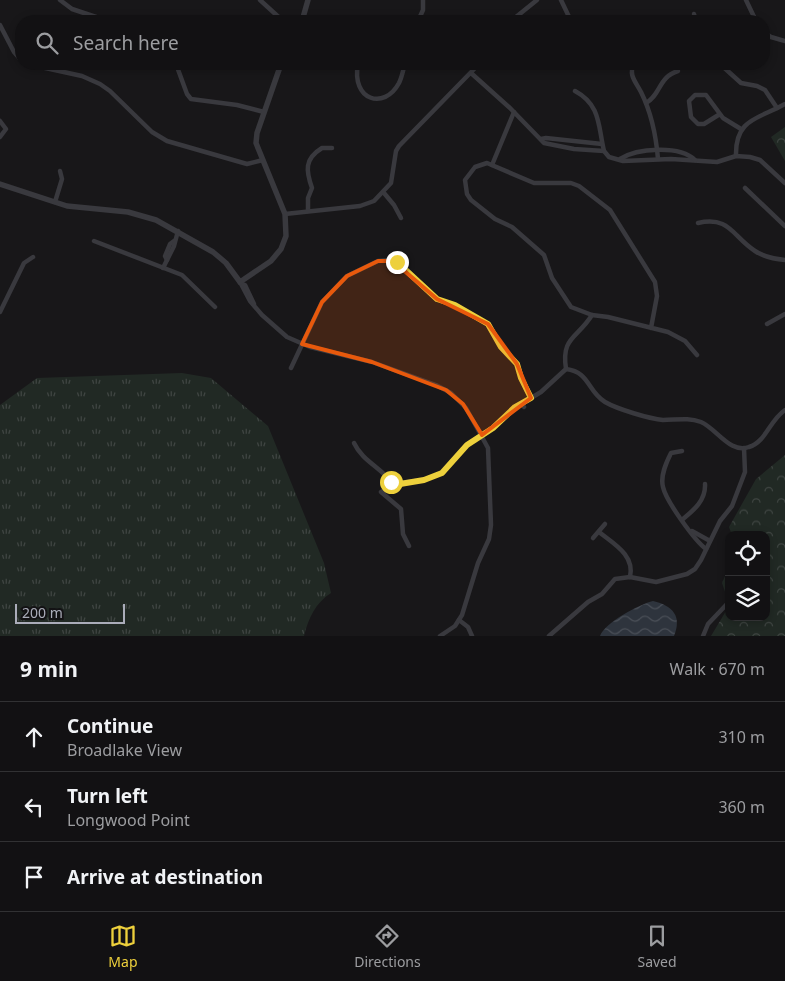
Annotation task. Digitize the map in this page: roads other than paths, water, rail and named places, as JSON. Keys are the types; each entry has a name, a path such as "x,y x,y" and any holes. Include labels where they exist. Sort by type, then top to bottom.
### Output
{"street":[{"path":"60,0 72,9 90,15"},
{"path":"260,0 276,15"},
{"path":"304,15 308,0"},
{"path":"421,15 423,0"},
{"path":"518,15 537,0"},
{"path":"561,0 568,15"},
{"path":"746,0 753,15"},
{"path":"0,25 15,53"},
{"path":"770,36 785,41"},
{"path":"54,70 82,76 100,84 110,91 152,132 167,141 248,164 263,160"},
{"path":"178,70 186,94 191,99 237,105 264,112"},
{"path":"240,282 276,256 286,236 285,214 256,143 264,112 279,70"},
{"path":"357,70 356,76 359,89 364,94 378,98 384,97 395,88 400,82 403,70"},
{"path":"285,214 368,204 384,193 393,176 395,157 400,146 473,70"},
{"path":"633,70 632,75 646,103 656,132 658,159"},
{"path":"727,70 741,83 757,86 765,90 777,108"},
{"path":"646,103 654,96 662,81 678,71"},
{"path":"470,73 514,112 531,132 544,143 574,149 586,148 604,151"},
{"path":"575,91 585,97 594,108 604,151 609,157 623,161 658,159 717,162 739,156 760,160 785,183"},
{"path":"720,114 704,124 698,124 691,117 689,101 694,95 706,95 720,114 741,129"},
{"path":"739,156 737,142 741,129 749,121 785,104"},
{"path":"492,165 514,112"},
{"path":"0,121 6,129 0,137"},
{"path":"541,139 602,144"},
{"path":"586,142 586,148"},
{"path":"308,211 308,198 312,188 307,174 309,160 322,148 332,148"},
{"path":"620,159 632,153 675,150 691,156 695,160"},
{"path":"650,328 656,296 655,282 606,205 576,184 534,183 492,165 478,165 469,172 465,184 469,197 495,219 512,227 541,252 547,259 550,274 565,301 571,307 592,315 608,317 680,338 697,355"},
{"path":"54,202 62,179 60,171"},
{"path":"0,184 72,207 137,214 156,220 178,231 220,258 240,282 254,304 274,327 302,344 372,362 446,390 463,404 482,435 489,457 491,525 489,539 459,620 451,630 440,636"},
{"path":"745,188 785,226"},
{"path":"384,193 402,218"},
{"path":"698,223 710,220 720,221 735,231 754,251 770,258 785,260"},
{"path":"163,268 166,260 165,256 178,231"},
{"path":"94,241 185,277 215,307"},
{"path":"0,312 2,301 24,263 33,257"},
{"path":"291,368 322,302 347,276 378,261 393,261 401,265 437,299 455,305 488,324 501,347 517,364 521,378 531,398"},
{"path":"768,324 785,314"},
{"path":"566,369 564,354 566,347 592,315"},
{"path":"409,546 403,534 403,513 399,506 381,492 394,485 424,480 442,473 463,449 522,406 566,369"},
{"path":"566,369 580,373 600,399 608,404 656,419 682,418 699,422 712,429 731,445 744,448 761,440 772,421 785,410"},
{"path":"354,443 361,457 376,466 394,485"},
{"path":"549,636 588,602 602,594 615,579 630,577 651,582 687,574 699,564 720,521 732,506 744,476 744,448"},
{"path":"682,451 671,453 666,463 662,484 668,499 706,549"},
{"path":"682,519 694,510 705,493 705,484"},
{"path":"593,538 605,524"},
{"path":"690,530 710,540"},
{"path":"599,532 626,554 631,567 630,577"},
{"path":"703,636 711,620 725,606"},
{"path":"459,620 468,627 472,636"}],"water":[{"path":"653,601 666,606 674,613 677,623 674,636 600,636 608,625 615,620"}]}
